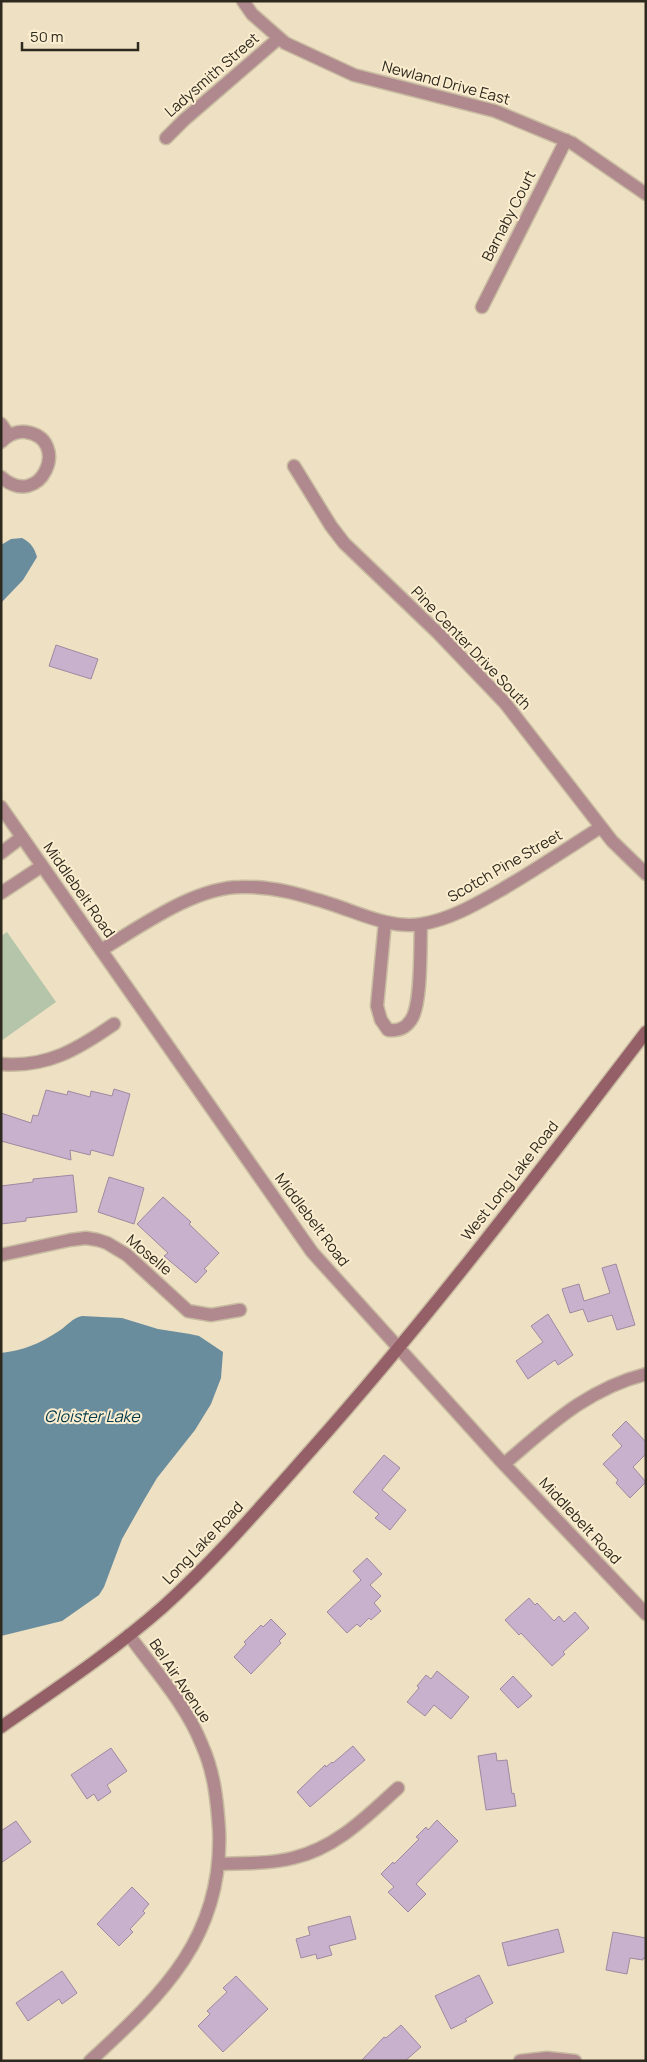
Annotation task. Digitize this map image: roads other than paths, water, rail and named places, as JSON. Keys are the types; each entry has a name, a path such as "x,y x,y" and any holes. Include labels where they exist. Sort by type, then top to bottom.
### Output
{"main road":[{"name":"West Long Lake Road","path":"398,1349 646,1032"},
{"name":"Long Lake Road","path":"1,1727 129,1635 188,1584 293,1471 398,1349"}],"street":[{"name":"Newland Drive East","path":"243,1 252,14 285,43 354,75 495,111 566,140 646,194"},
{"name":"Ladysmith Street","path":"166,138 184,120 279,38"},
{"name":"Barnaby Court","path":"482,307 566,140"},
{"path":"1,424 5,438 23,432 32,434 40,438 49,454 46,472 40,480 33,484 24,487 16,486 1,477"},
{"name":"Pine Center Drive South","path":"294,466 330,526 344,543 439,634 504,702 612,841 646,874"},
{"name":"Middlebelt Road","path":"1,807 312,1252 504,1464 646,1614"},
{"name":"Scotch Pine Street","path":"101,950 145,922 180,904 216,891 239,887 267,888 299,894 385,922 403,925 421,924 463,912 531,872 601,827"},
{"path":"1,853 22,837"},
{"path":"1,893 42,866"},
{"path":"385,922 377,1006 381,1020 388,1030 396,1031 412,1020 417,1007 421,924"},
{"path":"1,1064 32,1063 67,1054 114,1024"},
{"name":"Moselle","path":"1,1255 86,1238 107,1242 127,1255 188,1311 211,1315 240,1310"},
{"path":"504,1464 587,1397 621,1380 646,1374"},
{"name":"Bel Air Avenue","path":"90,2061 152,2002 183,1962 209,1909 219,1864 215,1783 202,1744 186,1713 129,1635"},
{"path":"219,1864 272,1862 311,1853 349,1832 398,1788"},
{"path":"520,2061 547,2058 575,2061"}],"water":[{"path":"22,538 32,546 37,557 23,580 1,603 1,545 11,539"},
{"name":"Cloister Lake","path":"82,1316 122,1318 158,1329 199,1336 223,1352 221,1378 211,1404 195,1430 157,1478 122,1539 104,1587 99,1595 62,1621 1,1636 1,1353 24,1348 45,1340 75,1318"}]}
